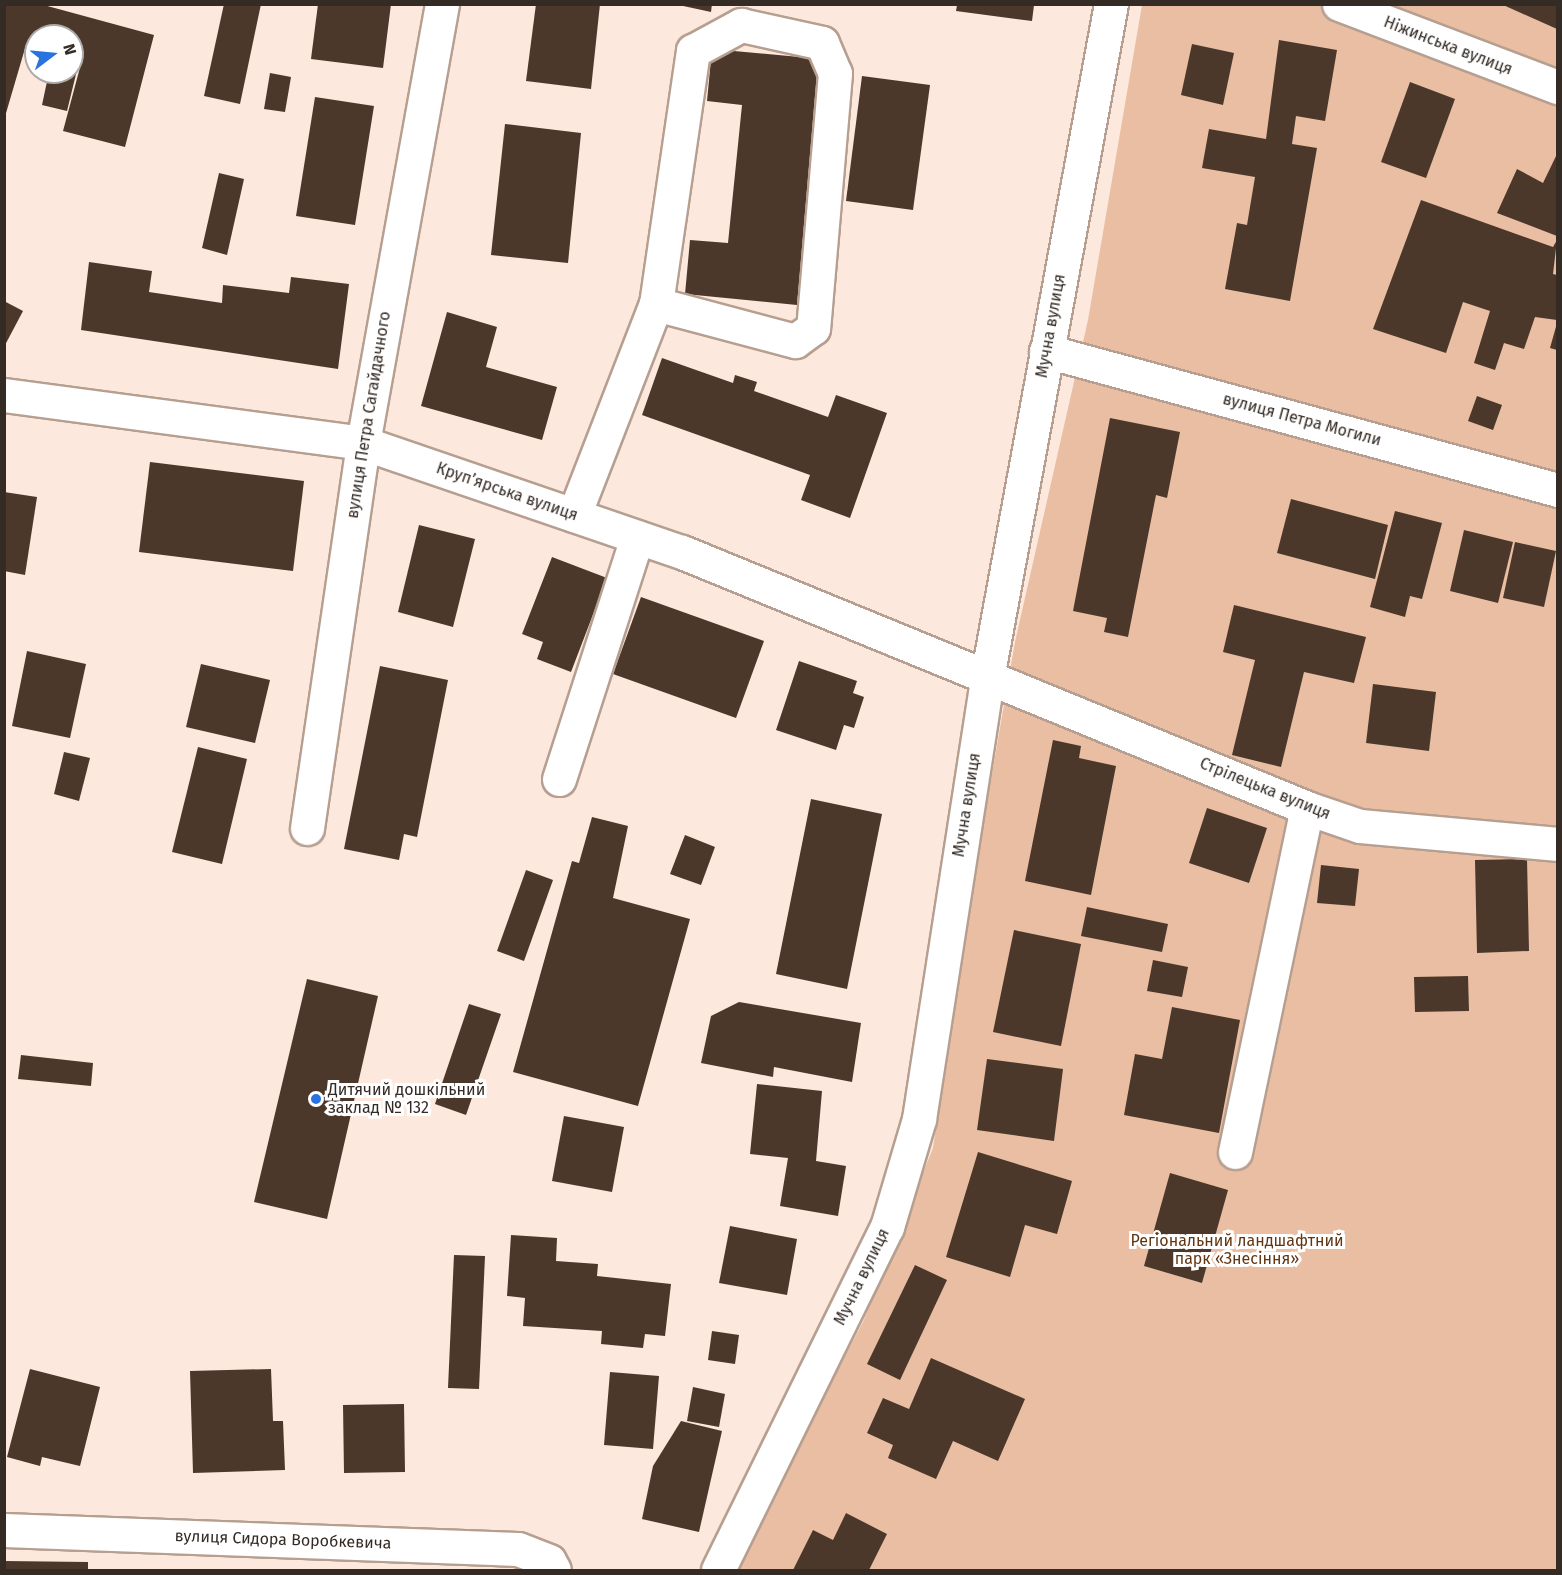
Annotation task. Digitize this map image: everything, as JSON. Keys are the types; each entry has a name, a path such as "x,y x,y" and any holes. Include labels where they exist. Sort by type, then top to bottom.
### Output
{"street":[{"name":"вулиця Петра Сагайдачного","path":"307,828 363,443 442,4"},
{"name":"Мучна вулиця","path":"718,1570 887,1227 919,1119 987,678 1111,4"},
{"name":"Ніжинська вулиця","path":"1339,4 1557,87"},
{"path":"574,515 656,304 693,51 741,25 822,43 835,73 813,328 795,341 656,304"},
{"name":"вулиця Петра Могили","path":"1046,351 1557,490"},
{"name":"Крупʼярська вулиця","path":"4,395 363,443 637,537 987,678"},
{"path":"559,779 637,537"},
{"name":"Стрілецька вулиця","path":"987,678 1307,808 1360,826 1557,844"},
{"path":"1235,1152 1307,808"},
{"name":"вулиця Сидора Воробкевича","path":"4,1530 518,1549 549,1561 554,1570"}],"green space":[{"name":"Регіональний ландшафтний парк «Знесіння»","path":"1142,5 1557,5 1557,1570 732,1570 863,1322 933,1148 971,894 1015,642 1088,320"}],"building":[{"path":"4,4 40,4 154,35 125,147 63,131 76,84 84,84 84,24 24,24 24,52 4,120"},
{"path":"224,4 261,4 240,104 204,96"},
{"path":"318,4 391,4 383,68 311,59"},
{"path":"536,4 600,4 591,89 526,81"},
{"path":"674,4 712,4 711,12"},
{"path":"1501,4 1557,4 1557,29"},
{"path":"957,5 1034,5 1032,21 956,11"},
{"path":"1279,40 1337,50 1325,121 1296,116 1292,144 1317,148 1290,301 1225,289 1237,223 1247,225 1255,177 1202,168 1209,129 1266,139"},
{"path":"1192,44 1234,53 1223,105 1181,95"},
{"path":"712,49 821,59 797,305 685,294 690,240 728,243 742,105 707,101"},
{"path":"270,73 291,77 285,112 264,109"},
{"path":"862,76 930,85 913,210 846,201"},
{"path":"1410,82 1455,99 1426,178 1381,162"},
{"path":"46,84 74,84 67,111 42,105"},
{"path":"315,97 374,106 355,225 296,216"},
{"path":"505,124 581,133 568,263 491,255"},
{"path":"1557,154 1557,236 1497,213 1517,169 1543,183"},
{"path":"219,173 244,179 227,255 202,248"},
{"path":"1421,200 1553,247 1557,240 1553,274 1557,275 1557,320 1535,317 1524,349 1504,343 1495,370 1474,363 1490,311 1463,302 1446,353 1373,329"},
{"path":"89,262 152,271 149,292 222,303 223,285 289,293 291,277 349,284 338,369 81,330"},
{"path":"4,301 23,311 4,347"},
{"path":"447,312 497,327 486,367 557,387 542,440 421,406"},
{"path":"1557,323 1557,350 1550,348"},
{"path":"662,358 733,383 735,375 757,382 754,391 828,417 836,395 887,413 850,518 801,500 810,475 642,415"},
{"path":"1477,396 1502,405 1493,430 1468,421"},
{"path":"1110,418 1180,432 1167,498 1156,495 1128,637 1104,632 1107,618 1073,611"},
{"path":"150,462 304,481 293,571 139,552"},
{"path":"4,492 37,497 25,575 4,571"},
{"path":"1291,499 1388,525 1375,579 1277,553"},
{"path":"1395,511 1442,523 1422,599 1410,596 1405,617 1370,607"},
{"path":"419,525 475,539 453,627 398,612"},
{"path":"1464,530 1513,542 1498,603 1450,591"},
{"path":"1515,542 1556,551 1544,607 1503,598"},
{"path":"552,557 607,578 571,672 537,659 543,642 522,634"},
{"path":"641,597 764,641 736,718 613,674"},
{"path":"1234,605 1366,637 1354,683 1304,672 1281,767 1232,755 1255,660 1223,652"},
{"path":"27,651 86,664 70,738 12,726"},
{"path":"799,661 857,681 853,693 864,697 854,728 844,725 836,750 776,730"},
{"path":"201,664 270,680 255,743 186,727"},
{"path":"380,666 448,680 417,837 404,834 399,860 344,849"},
{"path":"1373,684 1436,692 1429,751 1366,743"},
{"path":"1053,740 1081,746 1079,758 1116,766 1091,895 1025,881"},
{"path":"198,747 247,759 222,864 172,852"},
{"path":"64,752 90,758 79,801 54,794"},
{"path":"811,799 882,814 847,989 776,974"},
{"path":"1207,808 1267,828 1249,883 1189,863"},
{"path":"592,817 628,826 613,898 690,919 638,1106 513,1072 572,861 579,863"},
{"path":"685,835 715,847 701,885 670,874"},
{"path":"1527,859 1529,951 1477,953 1475,860"},
{"path":"1321,865 1359,869 1355,906 1317,903"},
{"path":"526,870 553,880 524,961 497,951"},
{"path":"1087,907 1168,924 1162,952 1081,936"},
{"path":"1014,930 1081,944 1061,1046 993,1032"},
{"path":"1153,960 1188,967 1182,997 1147,991"},
{"path":"1468,976 1469,1011 1415,1012 1414,977"},
{"name":"Дитячий дошкільний заклад № 132","path":"307,979 378,996 327,1219 254,1202"},
{"path":"739,1002 861,1023 852,1082 774,1067 773,1077 701,1063 711,1016"},
{"path":"469,1004 501,1014 466,1115 435,1104"},
{"path":"1172,1007 1240,1020 1219,1133 1124,1115 1135,1054 1162,1059"},
{"path":"21,1055 93,1063 91,1086 18,1079"},
{"path":"987,1059 1063,1069 1054,1141 977,1130"},
{"path":"757,1084 822,1091 816,1161 846,1166 838,1216 780,1206 788,1158 750,1154"},
{"path":"564,1116 624,1127 612,1192 552,1181"},
{"path":"978,1152 1072,1181 1057,1234 1025,1225 1010,1277 946,1257"},
{"path":"1170,1173 1228,1190 1202,1283 1144,1266"},
{"path":"730,1226 797,1239 787,1295 719,1283"},
{"path":"511,1235 557,1238 556,1261 598,1264 597,1276 671,1284 665,1336 645,1334 643,1348 601,1344 602,1331 523,1326 525,1298 507,1296"},
{"path":"454,1255 485,1256 479,1389 448,1388"},
{"path":"915,1265 947,1280 900,1380 867,1364"},
{"path":"712,1331 739,1335 735,1364 708,1360"},
{"path":"931,1358 1025,1399 998,1461 953,1441 936,1479 888,1458 893,1445 867,1433 883,1398 909,1409"},
{"path":"30,1369 100,1387 80,1466 42,1457 40,1466 7,1457"},
{"path":"271,1369 273,1421 283,1421 285,1470 193,1473 190,1371"},
{"path":"610,1372 659,1376 653,1449 604,1445"},
{"path":"693,1387 725,1394 719,1427 687,1421"},
{"path":"404,1404 405,1472 344,1473 343,1405"},
{"path":"681,1421 722,1431 699,1532 642,1519 653,1466"},
{"path":"846,1513 887,1534 869,1570 793,1570 813,1530 833,1540"},
{"path":"4,1561 88,1562 88,1570 4,1570"}],"place":[{"name":"Дитячий дошкільний заклад № 132","path":"316,1099"}]}
